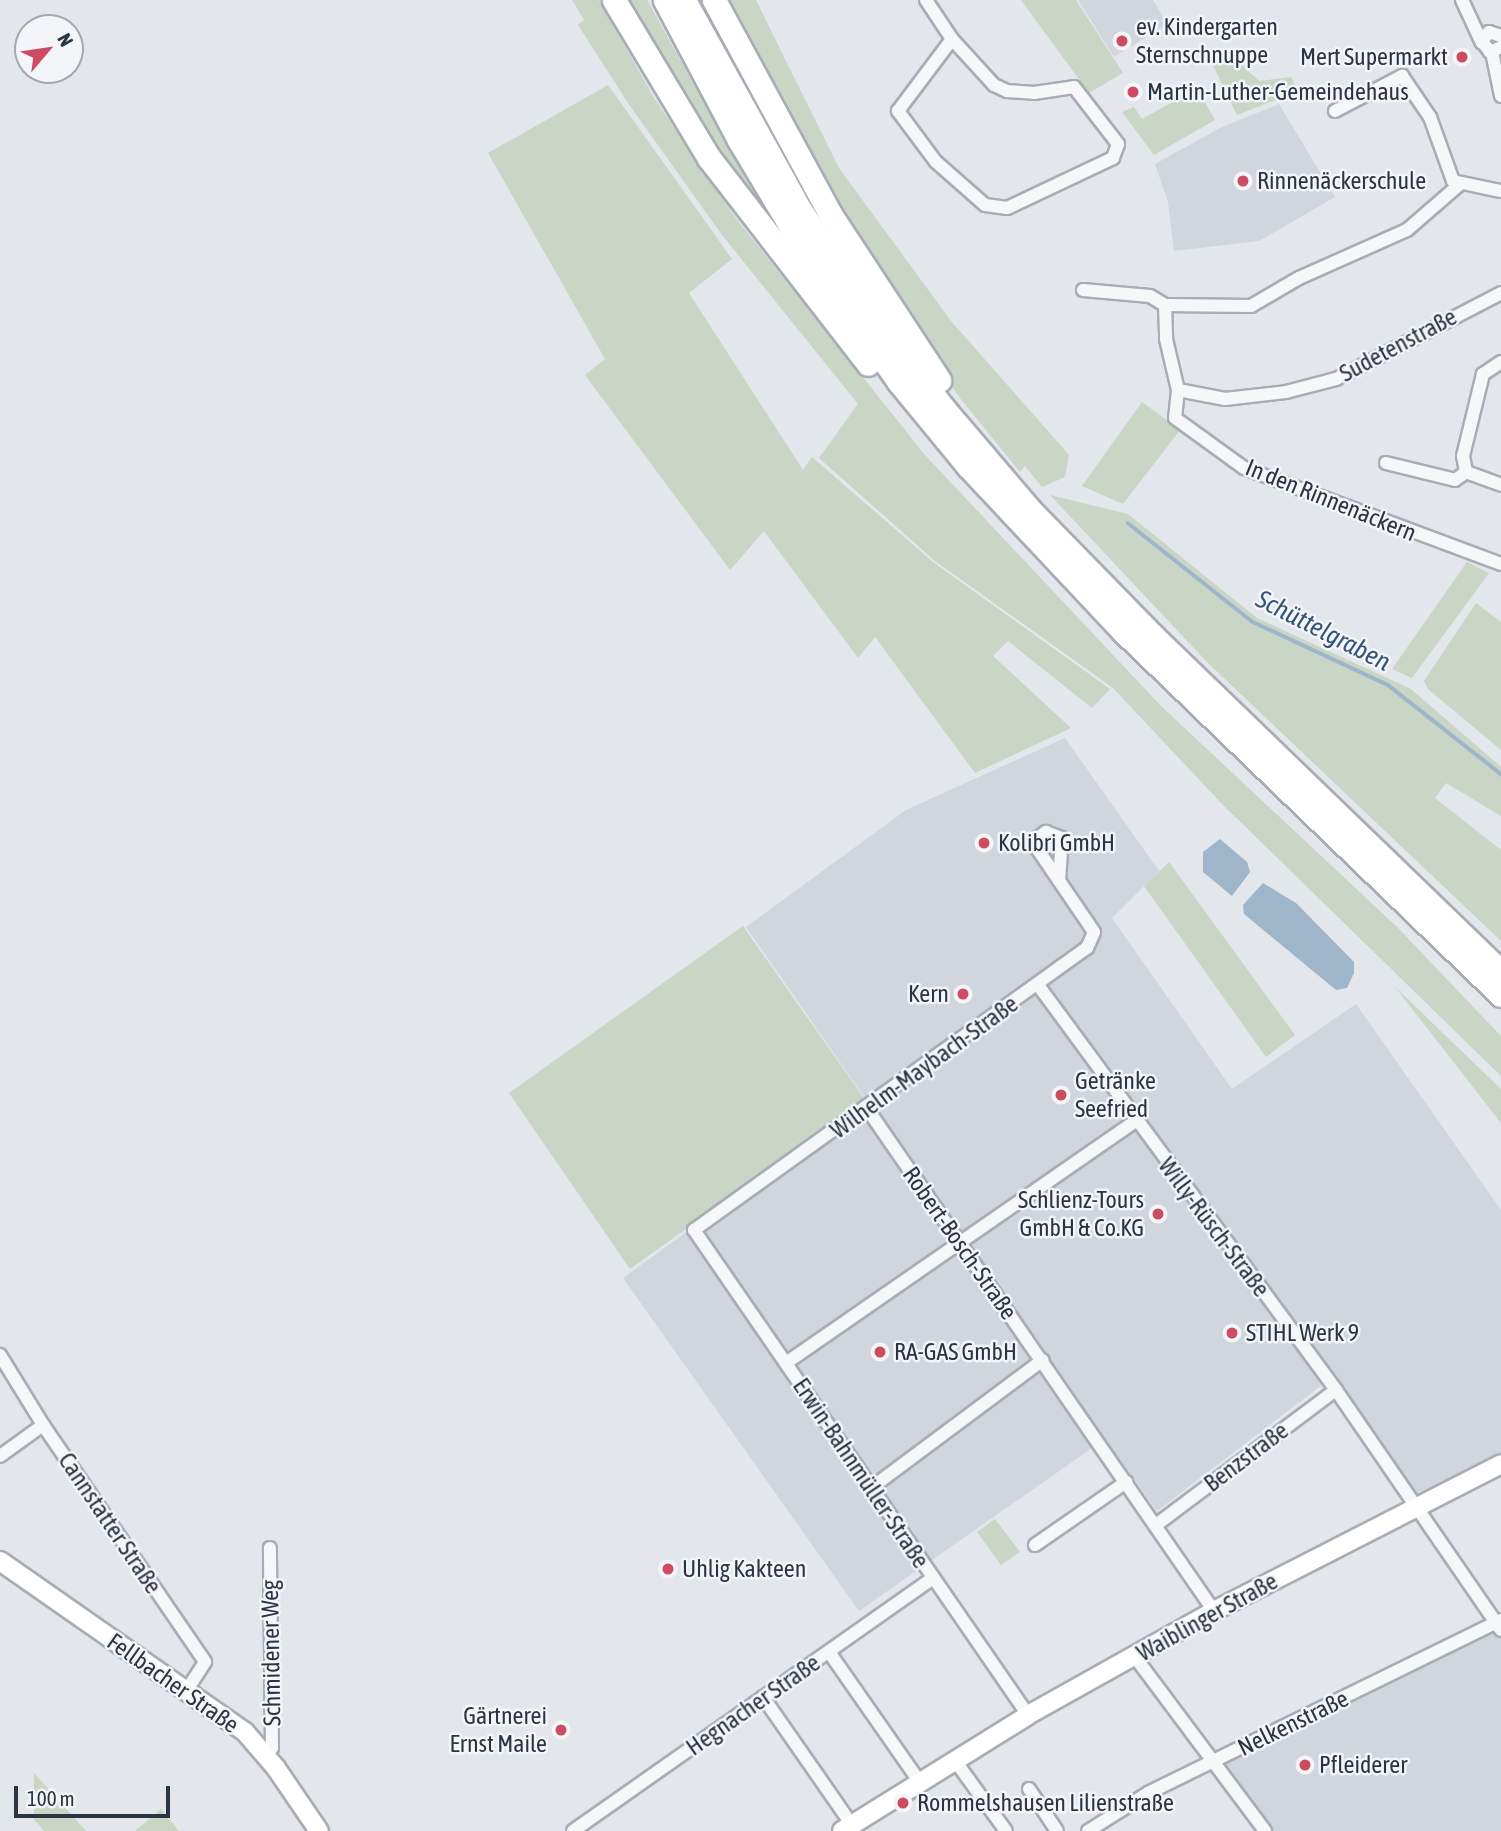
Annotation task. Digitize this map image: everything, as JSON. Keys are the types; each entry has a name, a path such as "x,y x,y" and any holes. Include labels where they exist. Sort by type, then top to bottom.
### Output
{"highway":[{"path":"614,0 694,135 791,270 954,465 1014,518"},
{"path":"665,0 752,163 844,307 942,435 1014,518 1124,632 1501,995"},
{"path":"684,0 751,127 826,250 905,361 990,463 1154,637 1501,972"},
{"path":"714,0 830,214 898,323 968,419 990,463"}],"street":[{"path":"926,0 981,75 1007,91 1034,93 1073,87 1118,144 1114,158 1007,208 985,205 942,169 906,127 898,111 952,39"},
{"path":"1462,0 1474,27 1495,40 1501,96"},
{"path":"1335,111 1402,76 1430,117 1447,173 1459,185 1501,191"},
{"path":"1083,290 1150,296 1165,305 1251,306 1299,278 1407,230 1459,185"},
{"name":"Sudetenstraße","path":"1178,390 1225,399 1286,392 1336,379 1501,293"},
{"path":"1165,305 1166,340 1178,390"},
{"path":"1466,472 1463,456 1483,374 1501,362"},
{"name":"In den Rinnenäckern","path":"1178,390 1175,418 1244,468 1498,564"},
{"path":"1386,463 1455,480 1466,472"},
{"path":"1466,472 1501,485"},
{"name":"Wilhelm-Maybach-Straße","path":"694,1230 1087,948 1094,932 1059,881"},
{"name":"Willy-Rüsch-Straße","path":"1038,985 1336,1390 1499,1624"},
{"name":"Robert-Bosch-Straße","path":"866,1107 1214,1611"},
{"path":"786,1363 958,1240 1136,1121"},
{"name":"Erwin-Bahnmüller-Straße","path":"694,1230 1028,1715"},
{"name":"Cannstatter Straße","path":"0,1355 43,1425 205,1662 187,1690"},
{"path":"871,1488 1043,1360"},
{"name":"Benzstraße","path":"1156,1524 1336,1390"},
{"path":"0,1456 43,1425"},
{"name":"Waiblinger Straße","path":"764,1697 847,1828 1028,1715 1214,1611 1414,1504 1501,1464"},
{"path":"1035,1545 1126,1482"},
{"name":"Schmidener Weg","path":"265,1755 272,1748 270,1548"},
{"name":"Fellbacher Straße","path":"0,1561 49,1599 187,1690 245,1732 265,1755 319,1831"},
{"name":"Hegnacher Straße","path":"573,1831 933,1577"},
{"name":"Nelkenstraße","path":"1088,1831 1105,1826 1214,1762 1499,1624"},
{"path":"830,1651 921,1784"},
{"path":"1135,1657 1265,1831"},
{"path":"956,1762 1006,1831"},
{"path":"1028,1789 1057,1831"}],"shaded area":[{"name":"ev. Kindergarten Sternschnuppe","path":"1078,0 1153,0 1167,24 1114,57"},
{"name":"Rinnenäckerschule","path":"1279,104 1335,197 1259,241 1174,251 1168,202 1155,164 1220,128"},
{"path":"1065,738 1159,871 1112,918 1232,1089 1356,1004 1501,1210 1501,1456 1415,1494 1327,1381 1157,1511 1105,1439 859,1611 623,1278 867,1101 746,927 906,810"},
{"path":"1495,1624 1501,1632 1501,1831 1267,1831 1215,1763"}],"green space":[{"path":"572,0 599,0 654,98 738,221 925,455 1161,706 1398,928 1501,1036 1501,1076 1222,804 1113,688 935,561 819,458 858,404 722,235 630,106 578,25 584,20"},
{"path":"626,0 647,0 781,241 659,65"},
{"path":"695,0 708,0 857,275 810,206"},
{"path":"722,0 756,0 839,168 951,321 1069,455 1065,477 1042,487 1025,466 1020,472 960,398 885,291"},
{"path":"1021,0 1076,0 1123,73 1089,93"},
{"path":"1232,56 1259,81 1291,77 1298,91 1237,115 1212,63"},
{"path":"1192,80 1215,120 1154,155 1122,112 1134,107 1142,119 1180,98 1173,93"},
{"path":"608,85 732,259 689,293 803,470 812,457 933,562 1110,689 1092,708 1008,641 993,656 1071,728 975,773 875,637 858,658 764,531 730,570 585,375 605,359 488,153"},
{"path":"1142,402 1180,430 1123,504 1082,486"},
{"path":"1050,495 1128,514 1257,618 1411,689 1501,767 1501,816 1446,783 1435,798 1501,850 1501,941 1208,663"},
{"path":"1467,562 1489,573 1412,678 1392,669"},
{"path":"1476,603 1501,622 1501,750 1428,689 1424,681"},
{"path":"1169,862 1295,1035 1266,1057 1144,886"},
{"path":"743,926 866,1101 630,1269 509,1093"},
{"path":"1395,987 1501,1089 1501,1123"},
{"path":"995,1519 1020,1552 1001,1565 977,1532"},
{"path":"34,1773 86,1831 44,1831 34,1819"},
{"path":"161,1809 179,1831 135,1831"}],"water":[{"path":"1220,839 1247,862 1250,872 1232,896 1203,872 1203,852"},
{"path":"1263,883 1296,903 1354,962 1354,973 1347,988 1336,990 1244,914 1243,905"}],"waterway":[{"name":"Schüttelgraben","path":"1128,523 1253,622 1388,685 1501,774"}],"place":[{"name":"ev. Kindergarten Sternschnuppe","path":"1122,41"},
{"name":"Mert Supermarkt","path":"1462,57"},
{"name":"Martin-Luther-Gemeindehaus","path":"1133,92"},
{"name":"Rinnenäckerschule","path":"1243,181"},
{"name":"Kolibri GmbH","path":"984,843"},
{"name":"Kern","path":"963,994"},
{"name":"Getränke Seefried","path":"1061,1095"},
{"name":"Schlienz-Tours GmbH & Co.KG","path":"1158,1214"},
{"name":"STIHL Werk 9","path":"1232,1333"},
{"name":"RA-GAS GmbH","path":"880,1352"},
{"name":"Uhlig Kakteen","path":"668,1569"},
{"name":"Gärtnerei Ernst Maile","path":"561,1730"},
{"name":"Pfleiderer","path":"1305,1765"},
{"name":"Rommelshausen Lilienstraße","path":"903,1803"}]}
